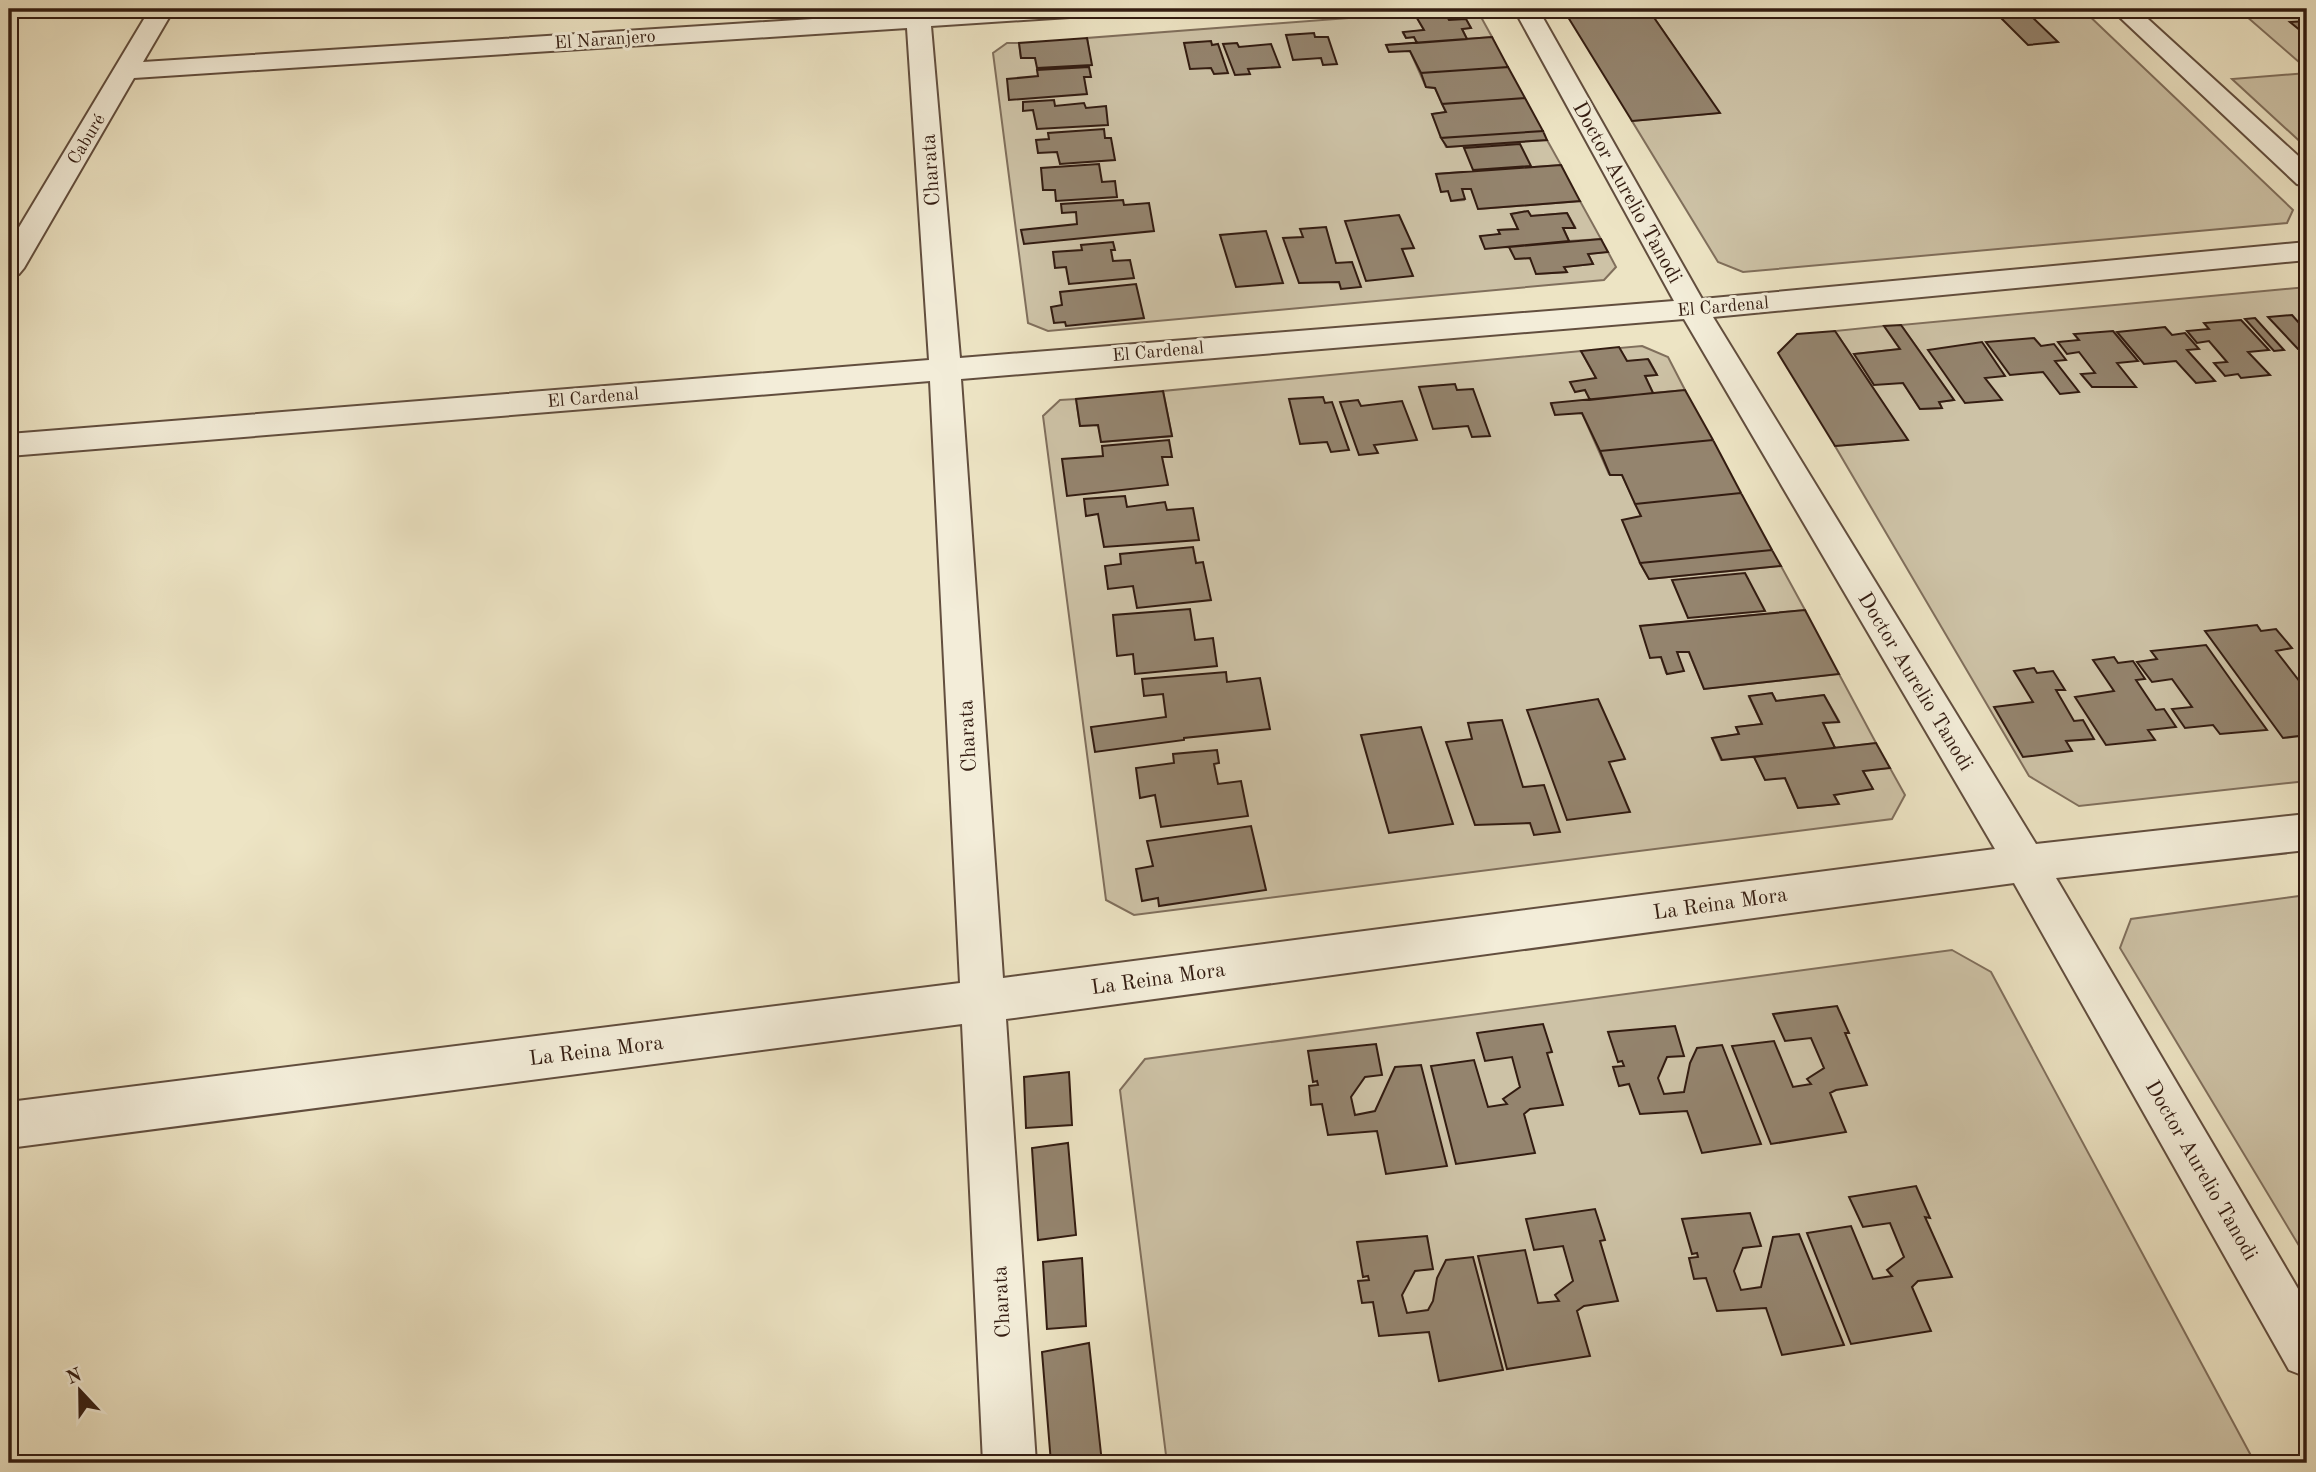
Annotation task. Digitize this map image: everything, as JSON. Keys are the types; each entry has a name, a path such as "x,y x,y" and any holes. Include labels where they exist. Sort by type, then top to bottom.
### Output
{"street":[{"name":"Caburé","path":"9,268 162,9"},
{"name":"El Naranjero","path":"125,71 918,13 1085,9"},
{"name":"Doctor Aurelio Tanodi","path":"1526,9 1693,309 2025,863 2307,1352"},
{"path":"2123,9 2307,178"},
{"name":"Charata","path":"918,13 945,368 1010,1463"},
{"path":"9,211 44,209"},
{"name":"El Cardenal","path":"9,446 1693,309 2307,251"},
{"name":"La Reina Mora","path":"9,1125 983,1001 2025,863 2307,832"}],"shaded area":[{"path":"1648,9 2082,9 2293,210 2287,223 1743,272 1718,262 1632,121 1719,113"},
{"path":"2238,9 2307,9 2307,69"},
{"path":"1462,10 1481,17 1492,37 1467,39 1462,29 1471,28 1466,19 1449,20 1444,11"},
{"path":"1414,13 1424,30 1403,33 1406,38 1414,37 1417,43 1387,45 1410,51 1426,87 1435,88 1446,112 1432,114 1446,147 1547,140 1561,165 1437,174 1441,192 1448,191 1452,201 1464,200 1462,189 1471,189 1479,209 1580,201 1601,239 1569,241 1563,228 1575,227 1567,213 1531,216 1528,211 1511,214 1518,229 1499,230 1500,234 1480,237 1485,248 1509,247 1516,259 1530,258 1537,274 1566,272 1564,267 1593,264 1588,254 1608,252 1616,267 1604,280 1048,331 1028,323 993,53 1007,43 1019,43 1021,58 1035,58 1038,68 1091,65 1087,38"},
{"path":"2307,73 2307,148 2232,79"},
{"path":"2307,287 2307,781 2079,806 2029,776 1835,446 1907,440 1835,331 1884,326 1900,349 1855,354 1903,383 1920,409 1941,408 1939,402 1954,400 1901,325"},
{"path":"1642,346 1668,357 1685,390 1653,393 1645,376 1657,375 1649,360 1627,361 1619,348"},
{"path":"1581,351 1596,378 1575,391 1585,390 1590,400 1551,404 1555,414 1582,413 1609,474 1622,475 1641,516 1640,563 1649,579 1781,566 1805,610 1641,626 1661,657 1666,673 1683,671 1677,652 1689,652 1704,689 1839,674 1876,743 1835,748 1823,723 1839,721 1824,695 1776,701 1772,693 1749,697 1762,724 1736,727 1739,734 1712,738 1721,760 1754,757 1765,779 1785,778 1798,808 1838,804 1834,795 1872,788 1863,771 1890,768 1905,795 1892,819 1134,915 1106,900 1043,416 1060,400 1076,399 1080,426 1098,425 1102,442 1172,436 1163,391"},
{"path":"2307,895 2307,1259 2120,948 2131,919"},
{"path":"1952,950 1991,972 2255,1463 1167,1463 1120,1090 1145,1059"}],"building":[{"path":"1563,9 1648,9 1720,113 1632,121"},
{"path":"1444,11 1449,20 1466,19 1471,28 1462,29 1467,39 1417,43 1414,37 1406,38 1403,32 1424,30 1414,13"},
{"path":"2027,12 2058,42 2028,45 1998,15"},
{"path":"2307,21 2307,36 2290,22"},
{"path":"1314,33 1315,37 1328,37 1337,64 1323,65 1321,58 1293,60 1286,35"},
{"path":"1492,37 1508,67 1421,73 1410,51 1389,52 1386,45"},
{"path":"1087,38 1092,65 1037,68 1035,58 1021,58 1019,43"},
{"path":"1211,41 1212,45 1218,44 1228,73 1214,74 1211,68 1190,69 1184,43"},
{"path":"1237,43 1239,47 1271,44 1280,67 1248,69 1250,74 1235,75 1223,44"},
{"path":"1089,67 1091,77 1084,77 1087,94 1009,100 1007,79 1038,76 1037,70"},
{"path":"1508,67 1525,98 1442,104 1435,88 1426,87 1421,73"},
{"path":"1525,98 1543,131 1441,138 1432,114 1446,112 1442,104"},
{"path":"1054,100 1055,106 1084,103 1086,108 1106,106 1108,125 1037,129 1033,110 1023,111 1023,102"},
{"path":"1104,129 1105,138 1111,138 1115,160 1060,164 1057,152 1038,153 1036,140 1049,139 1048,133"},
{"path":"1543,131 1547,140 1447,147 1441,138"},
{"path":"1520,144 1531,166 1473,170 1464,148"},
{"path":"1099,164 1102,182 1115,181 1117,197 1056,201 1055,190 1043,190 1041,168"},
{"path":"1561,165 1580,201 1478,209 1471,189 1462,189 1465,199 1451,201 1448,191 1441,192 1436,174"},
{"path":"1123,200 1124,205 1149,203 1154,231 1024,244 1021,230 1077,224 1076,212 1062,213 1061,204"},
{"path":"1528,211 1531,216 1567,213 1575,228 1563,228 1569,241 1485,249 1480,236 1500,234 1498,230 1518,229 1511,214"},
{"path":"1399,215 1414,248 1402,249 1413,276 1366,281 1345,221"},
{"path":"1326,227 1336,263 1352,262 1361,287 1341,289 1339,282 1299,283 1283,238 1303,237 1300,229"},
{"path":"1266,231 1283,283 1236,287 1220,235"},
{"path":"1601,239 1608,252 1588,254 1593,264 1564,267 1567,272 1536,274 1530,258 1515,259 1509,247"},
{"path":"1113,242 1113,261 1130,260 1134,278 1069,284 1066,267 1055,268 1053,252 1082,250 1081,245"},
{"path":"1136,284 1144,318 1066,326 1065,322 1054,323 1051,307 1062,305 1060,292"},
{"path":"2292,315 2299,323 2307,322 2307,349 2298,349 2268,317"},
{"path":"2255,318 2284,350 2274,351 2245,319"},
{"path":"2241,320 2269,350 2248,352 2270,375 2241,378 2238,374 2225,376 2214,363 2227,362 2209,341 2197,343 2187,331 2209,329 2204,323"},
{"path":"1901,325 1954,400 1939,402 1942,408 1920,409 1903,383 1874,385 1854,354 1900,349 1884,326"},
{"path":"2165,327 2172,335 2185,333 2199,349 2187,350 2215,381 2196,383 2176,361 2144,364 2117,332"},
{"path":"1835,331 1908,440 1835,446 1778,353 1797,334"},
{"path":"2113,331 2138,361 2117,363 2136,387 2092,387 2081,374 2095,373 2079,352 2067,354 2058,342 2079,340 2074,334"},
{"path":"2034,338 2041,346 2054,344 2066,360 2055,361 2079,392 2060,394 2043,372 2010,375 1986,342"},
{"path":"1982,342 2005,376 1985,378 2002,400 1965,403 1928,350"},
{"path":"1619,347 1627,361 1648,359 1657,375 1645,376 1653,393 1590,400 1585,390 1575,392 1570,382 1596,378 1581,351"},
{"path":"1455,384 1457,390 1473,389 1490,436 1472,437 1468,426 1433,429 1419,387"},
{"path":"1685,390 1713,440 1600,451 1582,413 1555,415 1551,403"},
{"path":"1163,391 1172,436 1101,442 1098,425 1080,426 1076,399"},
{"path":"1323,397 1325,403 1332,402 1349,450 1331,452 1327,442 1300,444 1289,399"},
{"path":"1358,400 1361,406 1402,401 1417,440 1374,445 1378,453 1359,455 1340,402"},
{"path":"1169,440 1172,457 1162,457 1168,485 1067,496 1062,459 1103,456 1102,446"},
{"path":"1713,440 1741,493 1635,504 1622,475 1610,475 1600,451"},
{"path":"1741,493 1772,550 1640,563 1622,520 1641,516 1635,504"},
{"path":"1125,496 1127,507 1165,502 1167,510 1193,508 1199,540 1104,547 1098,514 1086,516 1084,499"},
{"path":"1193,547 1196,563 1203,562 1211,600 1137,608 1133,586 1108,589 1105,566 1121,564 1120,554"},
{"path":"1772,550 1781,566 1649,579 1640,563"},
{"path":"1745,573 1765,611 1688,618 1672,580"},
{"path":"1190,609 1195,640 1213,638 1217,666 1135,674 1133,654 1117,656 1113,615"},
{"path":"1805,610 1839,674 1704,689 1689,652 1677,652 1684,671 1667,674 1661,657 1650,658 1640,626"},
{"path":"2257,625 2261,631 2276,629 2292,648 2276,651 2307,691 2307,735 2283,738 2205,631"},
{"path":"2206,645 2267,730 2220,734 2213,725 2185,728 2172,709 2192,707 2172,679 2152,682 2137,662 2157,659 2151,651"},
{"path":"2114,657 2118,663 2133,661 2145,679 2136,680 2156,710 2164,709 2176,727 2148,730 2155,740 2106,745 2075,697 2114,691 2093,660"},
{"path":"2034,668 2037,673 2053,671 2065,690 2056,690 2074,721 2083,720 2094,739 2066,741 2072,751 2023,757 1994,707 2033,702 2014,671"},
{"path":"1226,672 1227,682 1260,678 1270,729 1184,738 1095,752 1091,727 1166,717 1163,694 1144,696 1142,679"},
{"path":"1772,693 1776,701 1824,695 1839,722 1823,723 1835,748 1722,760 1712,738 1739,734 1736,727 1762,724 1749,696"},
{"path":"1598,699 1625,759 1609,762 1630,812 1567,820 1527,710"},
{"path":"1502,720 1523,787 1544,785 1560,832 1534,835 1530,823 1475,825 1446,742 1472,739 1468,723"},
{"path":"1421,727 1453,824 1389,833 1361,735"},
{"path":"1876,743 1890,768 1863,771 1873,789 1834,795 1839,804 1798,808 1785,778 1765,780 1754,757"},
{"path":"1217,750 1219,763 1214,764 1218,784 1241,781 1248,816 1161,827 1155,795 1140,798 1136,768 1174,763 1173,754"},
{"path":"1251,826 1266,890 1159,906 1158,898 1142,901 1136,869 1153,866 1147,841"},
{"path":"1837,1006 1849,1033 1845,1033 1867,1085 1830,1093 1846,1132 1771,1144 1732,1046 1774,1041 1793,1087 1811,1084 1807,1079 1824,1068 1811,1038 1785,1041 1773,1014"},
{"path":"1543,1024 1552,1052 1547,1053 1563,1105 1530,1109 1524,1114 1535,1153 1456,1164 1431,1066 1474,1060 1488,1107 1507,1104 1503,1099 1520,1087 1512,1057 1485,1061 1477,1033"},
{"path":"1675,1026 1684,1056 1667,1057 1658,1078 1664,1094 1684,1092 1690,1063 1697,1048 1722,1045 1761,1144 1702,1153 1687,1111 1640,1114 1629,1084 1619,1086 1613,1067 1624,1066 1622,1061 1618,1062 1608,1032"},
{"path":"1376,1044 1382,1075 1365,1077 1351,1097 1355,1115 1375,1111 1395,1067 1421,1065 1447,1166 1386,1174 1377,1131 1328,1135 1322,1104 1311,1105 1309,1086 1318,1085 1317,1081 1313,1082 1308,1051"},
{"path":"1069,1072 1072,1125 1026,1128 1024,1077"},
{"path":"1068,1143 1076,1235 1038,1240 1032,1148"},
{"path":"1916,1186 1930,1218 1925,1217 1952,1277 1918,1281 1912,1287 1931,1331 1851,1344 1807,1233 1851,1226 1873,1279 1892,1276 1887,1270 1904,1257 1890,1223 1863,1227 1849,1197"},
{"path":"1595,1209 1605,1240 1600,1241 1618,1301 1584,1306 1577,1311 1590,1356 1507,1369 1478,1256 1525,1250 1538,1303 1559,1301 1555,1295 1573,1281 1563,1246 1534,1250 1526,1219"},
{"path":"1750,1213 1761,1246 1743,1248 1734,1271 1741,1290 1761,1287 1773,1237 1799,1234 1844,1345 1782,1355 1766,1308 1717,1311 1706,1278 1694,1279 1689,1258 1698,1257 1697,1253 1692,1254 1682,1219"},
{"path":"1427,1236 1433,1269 1415,1271 1402,1295 1407,1313 1428,1310 1433,1301 1437,1278 1446,1260 1473,1257 1503,1370 1439,1381 1429,1332 1379,1336 1373,1302 1362,1303 1358,1281 1369,1280 1368,1276 1363,1277 1357,1242"},
{"path":"1082,1258 1086,1326 1047,1329 1043,1262"},
{"path":"1089,1343 1102,1463 1051,1463 1042,1352"}]}
